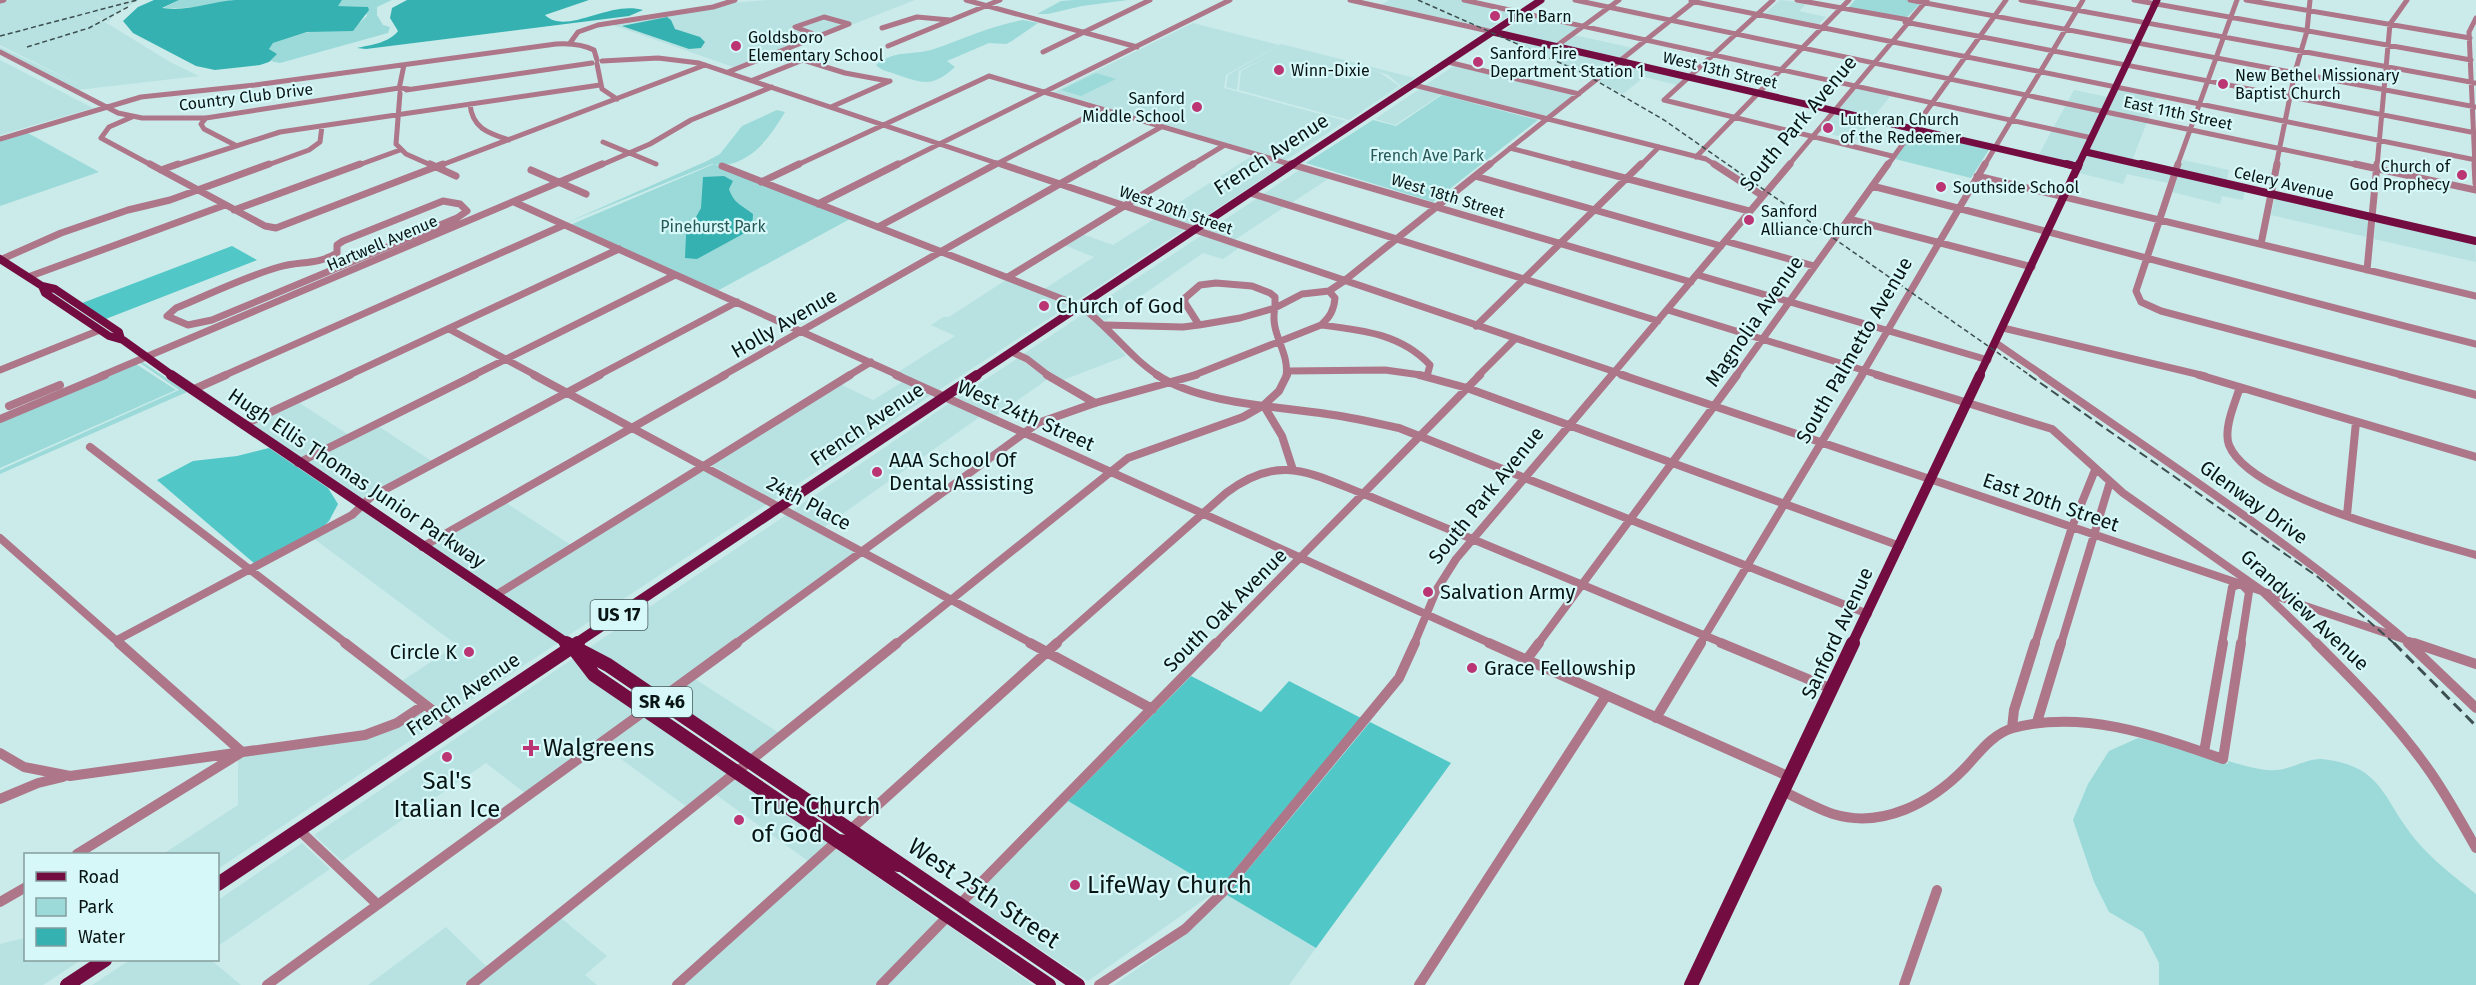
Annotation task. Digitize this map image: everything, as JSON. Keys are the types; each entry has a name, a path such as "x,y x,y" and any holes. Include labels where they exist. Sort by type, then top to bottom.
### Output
{"main road":[{"name":"French Avenue","path":"219,883 1193,230 1541,0"},
{"name":"Sanford Avenue","path":"1691,985 1969,402 2156,2"},
{"name":"West 13th Street","path":"1493,32 2078,167"},
{"name":"Celery Avenue","path":"2086,152 2476,241"},
{"name":"Hugh Ellis Thomas Junior Parkway","path":"0,259 42,286 56,289 119,332 121,339"},
{"name":"Hugh Ellis Thomas Junior Parkway","path":"42,286 45,293 100,330 121,339 298,463 572,647"},
{"name":"West 25th Street","path":"572,647 609,666 1078,985"},
{"name":"West 25th Street","path":"572,647 594,675 1049,985"},
{"path":"837,841 852,842 883,862 901,865"},
{"path":"67,985 103,961"}],"street":[{"path":"570,43 578,32 598,25 713,7 735,0"},
{"path":"966,0 1137,47"},
{"path":"888,46 1000,0"},
{"path":"1043,52 1150,0"},
{"path":"818,204 1230,0"},
{"path":"1350,0 1493,32"},
{"path":"1376,6 1387,0"},
{"path":"1464,0 2092,138"},
{"name":"East 11th Street","path":"1575,0 2476,190"},
{"path":"1555,47 1619,0"},
{"path":"1105,325 1199,326 1275,308 1302,294 1329,291 1620,62 1693,0 2475,160"},
{"path":"1773,0 1664,100 1892,156"},
{"path":"1797,0 2475,133"},
{"path":"1696,157 1850,0"},
{"path":"1910,0 1926,1 1994,16 2474,107"},
{"name":"Magnolia Avenue","path":"1527,659 1674,463 2006,0"},
{"path":"2021,0 2474,82"},
{"name":"South Palmetto Avenue","path":"1656,718 1786,504 1938,242 2083,0"},
{"path":"2134,0 2156,2 2471,60"},
{"path":"2237,0 2201,104 2189,130 2136,291 2141,302 2149,307 2476,395"},
{"path":"2246,0 2470,38"},
{"path":"2261,244 2282,149 2295,72 2307,31 2310,0"},
{"path":"2367,270 2390,24 2407,0"},
{"name":"South Park Avenue","path":"1099,985 1185,929 1222,893 1399,678 1409,661 1425,614 1446,572 1472,538 1698,275 1926,1"},
{"path":"882,28 917,16 951,20"},
{"path":"728,72 820,36 849,24 826,17 795,27 820,36"},
{"path":"2476,18 2475,25 2469,32 2474,82 2476,183"},
{"path":"0,139 105,107 160,94 255,85 570,43 594,50 600,85 604,92 617,99"},
{"name":"Country Club Drive","path":"0,52 105,107 132,117 163,119 206,118 597,62 662,58 706,64 728,72"},
{"path":"753,80 803,60 845,74 890,80 831,106"},
{"path":"1448,62 1579,94"},
{"path":"404,64 396,144 400,150 456,176"},
{"path":"132,117 109,126 101,138 265,226 276,228 706,64"},
{"name":"West 20th Street","path":"728,72 1615,373"},
{"name":"West 18th Street","path":"884,125 989,76 1691,282"},
{"path":"161,170 280,132 600,85"},
{"path":"1414,85 1696,157 1711,162 1763,196"},
{"name":"Hartwell Avenue","path":"0,419 630,153 691,120 772,87"},
{"path":"470,104 470,118 473,123 479,128 509,140"},
{"path":"878,227 1101,109"},
{"path":"206,118 201,124 204,129 235,145"},
{"path":"761,182 884,125"},
{"path":"0,259 61,233 128,210 170,200 309,150 320,142 322,126"},
{"name":"Holly Avenue","path":"422,547 1161,127"},
{"path":"603,142 656,164"},
{"path":"1008,278 1223,146"},
{"path":"1476,326 1659,147"},
{"path":"1510,148 1749,211"},
{"path":"234,210 400,150"},
{"path":"722,166 1080,306 1105,325 1131,356 1170,384 1218,398 1364,419 1400,428 1630,522 1868,614"},
{"path":"531,170 585,194"},
{"path":"1475,176 1594,210 1814,266"},
{"path":"1977,176 2476,296"},
{"path":"1872,186 2476,343"},
{"path":"1250,193 1658,321"},
{"path":"443,201 460,204 467,212 200,324 188,325 167,316 176,308 278,267 317,263 328,259 336,253 337,245 343,241 443,201"},
{"name":"West 24th Street","path":"514,202 1790,777"},
{"path":"28,277 225,205"},
{"path":"1849,219 2032,267"},
{"path":"192,390 564,225"},
{"path":"243,425 619,249"},
{"path":"328,259 351,271"},
{"path":"317,263 340,276"},
{"path":"298,463 675,275"},
{"path":"1698,275 1988,360"},
{"path":"471,985 1110,471 1145,449 1220,428 1264,406 1286,384 1288,371 1280,340 1272,322 1275,297 1266,289 1212,283 1200,285 1185,298 1185,303 1199,326"},
{"path":"659,700 1046,419 1095,403 1170,384 1321,325 1332,315 1334,308 1335,298 1329,291"},
{"path":"117,640 352,515 371,497 737,302"},
{"name":"Grandview Avenue","path":"1668,310 2052,429 2077,448 2095,470 2110,482 2263,592 2353,679 2396,728 2438,784 2476,848"},
{"path":"1321,325 1374,333 1403,343 1420,353 1430,365 1426,376"},
{"name":"24th Place","path":"449,328 1152,709"},
{"path":"2003,328 2099,349 2240,387 2476,457"},
{"path":"0,370 100,330"},
{"name":"South Oak Avenue","path":"959,904 1515,339"},
{"name":"Glenway Drive","path":"1996,343 2265,530 2407,640 2476,708"},
{"path":"1012,352 1027,358 1045,374 1095,403"},
{"path":"495,594 871,362"},
{"path":"1288,371 1385,370 1426,376 1467,388 1900,546"},
{"name":"East 20th Street","path":"1615,373 2476,664"},
{"path":"9,406 60,385"},
{"path":"2240,387 2229,434 2229,445 2235,458 2266,481 2313,504 2476,555"},
{"path":"29,397 37,404"},
{"path":"1264,406 1285,442 1293,470"},
{"path":"2347,515 2356,422"},
{"path":"90,447 453,726"},
{"path":"850,830 1202,513 1247,479 1272,469 1293,470 1364,494 1832,689"},
{"path":"2012,728 2014,710 2072,527 2095,470"},
{"path":"2037,722 2110,482"},
{"path":"0,538 242,752"},
{"path":"1783,791 1842,816 1875,818 1894,814 1930,799 1948,785 1994,738 2012,728 2055,720 2150,735 2223,759 2249,592 2241,584 2232,587 2204,752"},
{"path":"1419,985 1606,696"},
{"path":"0,799 38,783 70,776 365,735 397,723 424,705"},
{"path":"267,985 646,710"},
{"path":"80,853 242,752"},
{"path":"0,753 13,764 26,769 70,776"},
{"path":"299,830 377,904"},
{"path":"677,985 837,841"},
{"path":"0,902 24,887"},
{"path":"1904,985 1937,890"},
{"path":"881,985 948,916"}],"shaded area":[{"path":"9,0 139,0 113,15 109,22 92,14 170,62 199,76 77,90 0,50 0,47 84,87 0,45 0,2"},
{"name":"Goldsboro Elementary School","path":"767,0 915,0 739,69 610,24 732,3"},
{"path":"1389,0 1460,0 1514,12 1487,30 1379,6"},
{"path":"1780,0 1807,3 1799,11 1826,17 1818,25 1764,14"},
{"path":"1528,15 1580,26 1554,45 1501,33"},
{"name":"Sanford Middle School","path":"1193,23 1279,45 1226,75 1224,88 1346,121 1285,161 1054,92"},
{"path":"1574,35 1633,48 1619,60 1558,46"},
{"path":"1497,36 1617,62 1594,79"},
{"path":"1281,44 1415,78 1373,105 1401,86 1388,75 1380,72 1307,53 1379,72 1399,86 1349,120 1239,90 1241,71 1270,55 1239,71 1237,90 1226,87 1228,75"},
{"path":"0,60 93,108 0,135"},
{"path":"1621,63 1685,77 1677,85 1644,77 1623,94 1598,81"},
{"path":"1455,65 1575,94 1547,116 1424,86"},
{"path":"1421,88 1442,94 1395,125 1375,119"},
{"path":"1857,88 1891,95 1873,118 1838,110"},
{"path":"2118,89 2157,96 2148,120 2108,111"},
{"path":"2074,90 2108,97 2103,110 2067,103"},
{"path":"2066,105 2102,112 2090,137 2053,128"},
{"path":"1837,112 1872,120 1857,140 1820,132"},
{"path":"2107,113 2147,122 2132,161 2089,151"},
{"path":"2052,130 2089,139 2076,165 2038,156"},
{"path":"2088,154 2172,173 2168,183 2127,174 2123,184 2079,173"},
{"path":"1252,156 1283,165 1189,227 1158,216"},
{"path":"2183,160 2229,170 2226,183 2179,172"},
{"path":"1302,168 1331,177 1290,204 1262,195"},
{"path":"2178,174 2245,190 2243,200 2222,196 2220,204 2172,192"},
{"path":"2275,196 2369,217 2367,237 2271,215"},
{"path":"1259,197 1286,206 1233,241 1206,232"},
{"path":"1154,219 1185,229 1075,302 1044,289 1094,257 1064,245 1082,234 1113,245"},
{"path":"2376,219 2475,242 2476,262 2374,239"},
{"path":"1202,235 1239,248 1223,259 1203,253 1105,321 1090,309"},
{"path":"232,246 257,260 98,322 77,305"},
{"path":"1006,280 1070,305 939,390 898,372 955,336 931,325 943,317 949,317"},
{"path":"1085,313 1102,327 1126,356 1063,380 1023,354"},
{"path":"1018,358 1048,379 995,416 957,398"},
{"path":"904,381 933,394 774,500 711,465 840,384 873,400"},
{"path":"298,402 349,435 301,459 249,425"},
{"path":"951,402 981,416 824,527 793,510"},
{"path":"378,426 433,462 362,500 304,462"},
{"path":"269,448 328,488 338,504 329,521 321,529 255,564 157,480 193,461 237,456"},
{"path":"703,470 767,504 566,637 502,593"},
{"path":"506,503 571,545 497,590 429,546"},
{"path":"361,510 558,643 448,715 402,681 457,645 313,538"},
{"path":"786,515 855,552 661,695 587,649"},
{"path":"574,658 639,712 525,793 486,763 342,861 314,835"},
{"path":"1191,676 1261,712 1289,681 1361,718 1218,890 1068,801"},
{"path":"695,679 779,733 752,755 667,699"},
{"path":"422,710 438,722 219,868 219,853 165,853 238,805 238,759 242,756 365,738"},
{"path":"644,716 729,773 687,807 603,746"},
{"path":"1370,722 1451,763 1316,948 1227,895"},
{"path":"736,777 829,843 808,861 715,794"},
{"path":"1068,801 1218,890 1088,981 969,902"},
{"path":"302,843 330,869 219,945 219,899"},
{"path":"835,848 939,920 875,985 683,985"},
{"path":"1227,895 1316,948 1289,985 1114,985 1188,933"},
{"path":"561,918 607,956 585,975 597,985 478,985"},
{"path":"946,924 1033,985 887,985"},
{"path":"446,927 487,967 464,985 368,985"},
{"path":"24,938 24,961 79,961 43,985 0,985 0,944"},
{"path":"128,961 212,961 241,985 92,985"}],"green space":[{"path":"179,0 234,0 201,7 162,9"},
{"path":"342,0 392,0 377,7 377,15 383,25 390,27 388,33 280,63 270,61 276,54 269,49 273,43 314,31 337,31 351,28 367,16 364,7 337,6"},
{"path":"1128,0 1037,14 1061,1"},
{"path":"1852,0 1846,7 1848,8 1855,0 1907,0 1920,4 1905,19 1845,8"},
{"path":"1023,20 1038,23 1006,44 989,43 947,61 955,67 934,81 922,82 884,70 876,65 890,57 934,49 989,29"},
{"path":"1096,73 1116,79 1081,96 1061,90"},
{"name":"French Ave Park","path":"1442,95 1538,120 1433,202 1306,163 1373,120 1396,126"},
{"path":"777,110 785,112 762,145 737,162 726,165 712,164 566,223 707,161 720,154 742,126"},
{"path":"1915,131 1990,148 1971,178 1895,159"},
{"path":"26,132 99,172 0,206 0,140"},
{"name":"Pinehurst Park","path":"714,164 850,219 717,291 570,225"},
{"path":"141,361 187,392 0,474 0,470 179,390 140,363"},
{"path":"136,364 176,390 0,468 0,422"},
{"path":"2138,738 2163,743 2228,764 2228,761 2257,769 2280,770 2322,759 2358,769 2370,777 2422,847 2476,894 2476,985 2159,985 2159,963 2143,932 2109,912 2094,882 2073,820 2088,784 2109,751"}],"water":[{"path":"154,0 179,0 162,8 171,9 235,0 342,0 338,6 368,7 369,10 353,31 307,32 273,43 269,49 277,54 269,62 215,70 196,66 133,33 123,21 138,7"},
{"path":"407,0 589,0 545,15 564,22 616,10 630,8 643,10 629,16 366,49 357,48 379,43 394,35 398,31 390,18 392,8"},
{"path":"667,17 675,29 700,37 705,42 701,48 689,49 622,26"},
{"path":"724,176 733,181 729,189 733,198 753,214 752,229 697,259 685,258 686,235 701,208 703,177"}],"railway":[{"path":"0,36 137,0"},
{"path":"1418,0 1583,73 1664,120 2031,376"},
{"path":"27,47 89,28 128,7"},
{"path":"2029,375 2318,577 2395,644"},
{"path":"2395,644 2476,726"}],"place":[{"name":"The Barn","path":"1495,16"},
{"name":"Goldsboro Elementary School","path":"736,46"},
{"name":"Sanford Fire Department Station 1","path":"1478,62"},
{"name":"Winn-Dixie","path":"1279,70"},
{"name":"New Bethel Missionary Baptist Church","path":"2223,84"},
{"name":"Sanford Middle School","path":"1197,107"},
{"name":"Lutheran Church of the Redeemer","path":"1828,128"},
{"name":"Church of God Prophecy","path":"2462,175"},
{"name":"Southside School","path":"1941,187"},
{"name":"Sanford Alliance Church","path":"1749,220"},
{"name":"Church of God","path":"1044,306"},
{"name":"AAA School Of Dental Assisting","path":"877,472"},
{"name":"Salvation Army","path":"1428,592"},
{"name":"Circle K","path":"469,652"},
{"name":"Grace Fellowship","path":"1472,668"},
{"name":"Walgreens","path":"531,748"},
{"name":"Sal's Italian Ice","path":"447,757"},
{"name":"True Church of God","path":"739,820"},
{"name":"LifeWay Church","path":"1075,885"}]}
